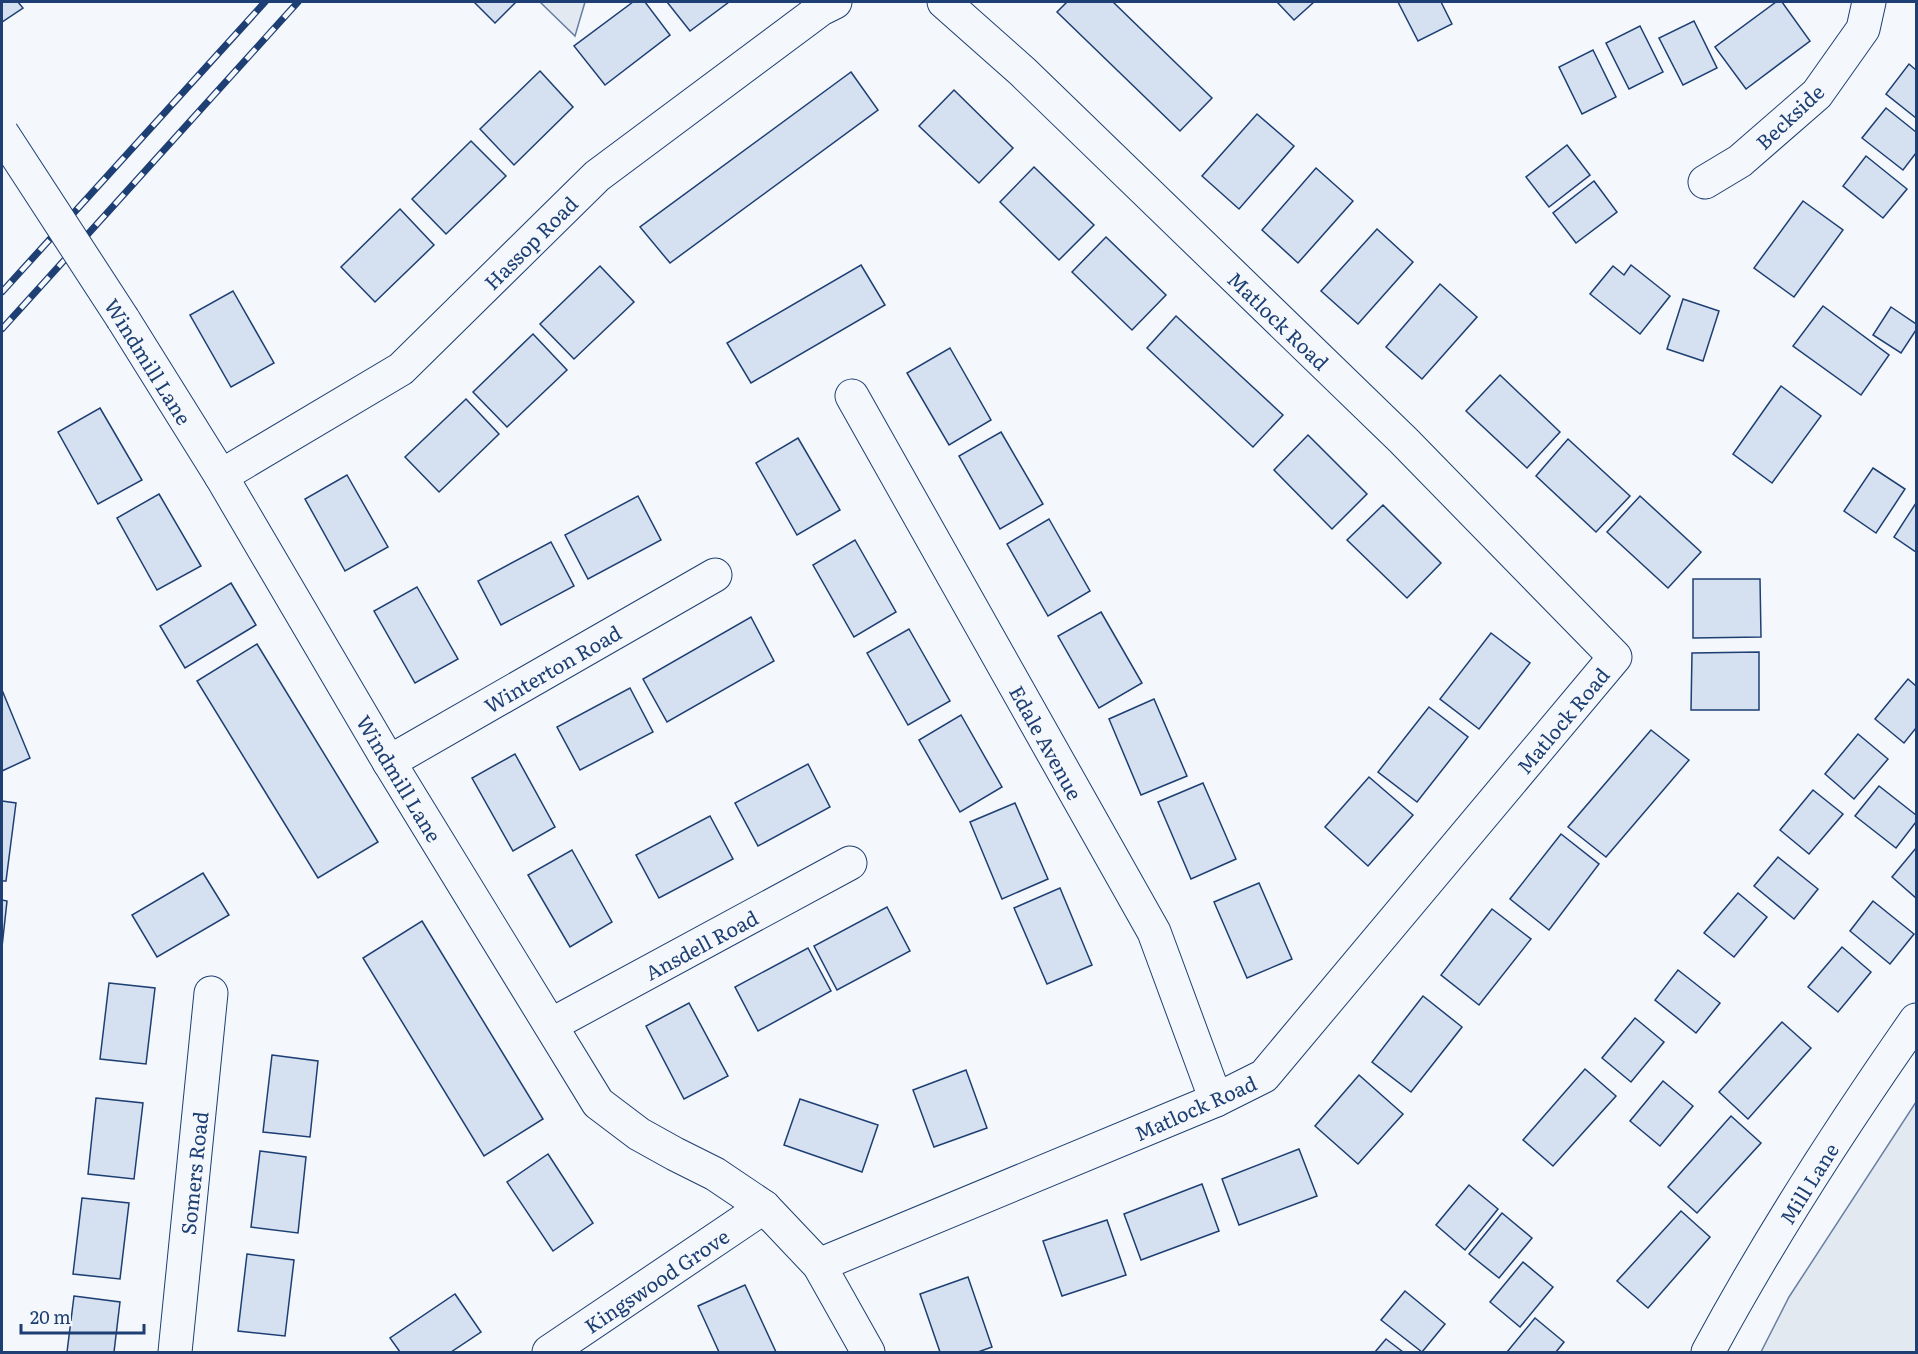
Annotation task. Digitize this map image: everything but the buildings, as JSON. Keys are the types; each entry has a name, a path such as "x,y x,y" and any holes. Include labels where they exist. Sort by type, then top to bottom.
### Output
{"street":[{"name":"Hassop Road","path":"221,476 401,369 597,176 821,9 835,2"},
{"name":"Matlock Road","path":"819,1265 1216,1100 1264,1076 1615,657 1394,432 1032,81 944,2"},
{"name":"Beckside","path":"1705,182 1740,161 1817,94 1863,29 1869,2"},
{"name":"Windmill Lane","path":"2,133 123,319 221,476 389,762 598,1103 639,1134 715,1174 764,1207 819,1265 868,1353"},
{"name":"Edale Avenue","path":"852,396 1154,932 1216,1100"},
{"name":"Winterton Road","path":"389,762 715,575"},
{"name":"Ansdell Road","path":"551,1025 850,863"},
{"name":"Somers Road","path":"175,1353 211,993"},
{"name":"Mill Lane","path":"1708,1353 1745,1283 1816,1168 1917,1020"},
{"name":"Kingswood Grove","path":"549,1353 764,1207"}],"shaded area":[{"path":"540,2 585,2 575,36"},
{"path":"1916,1102 1916,1352 1761,1352 1789,1297"}],"railway":[{"path":"2,292 265,2"},
{"path":"2,329 298,2"}]}
